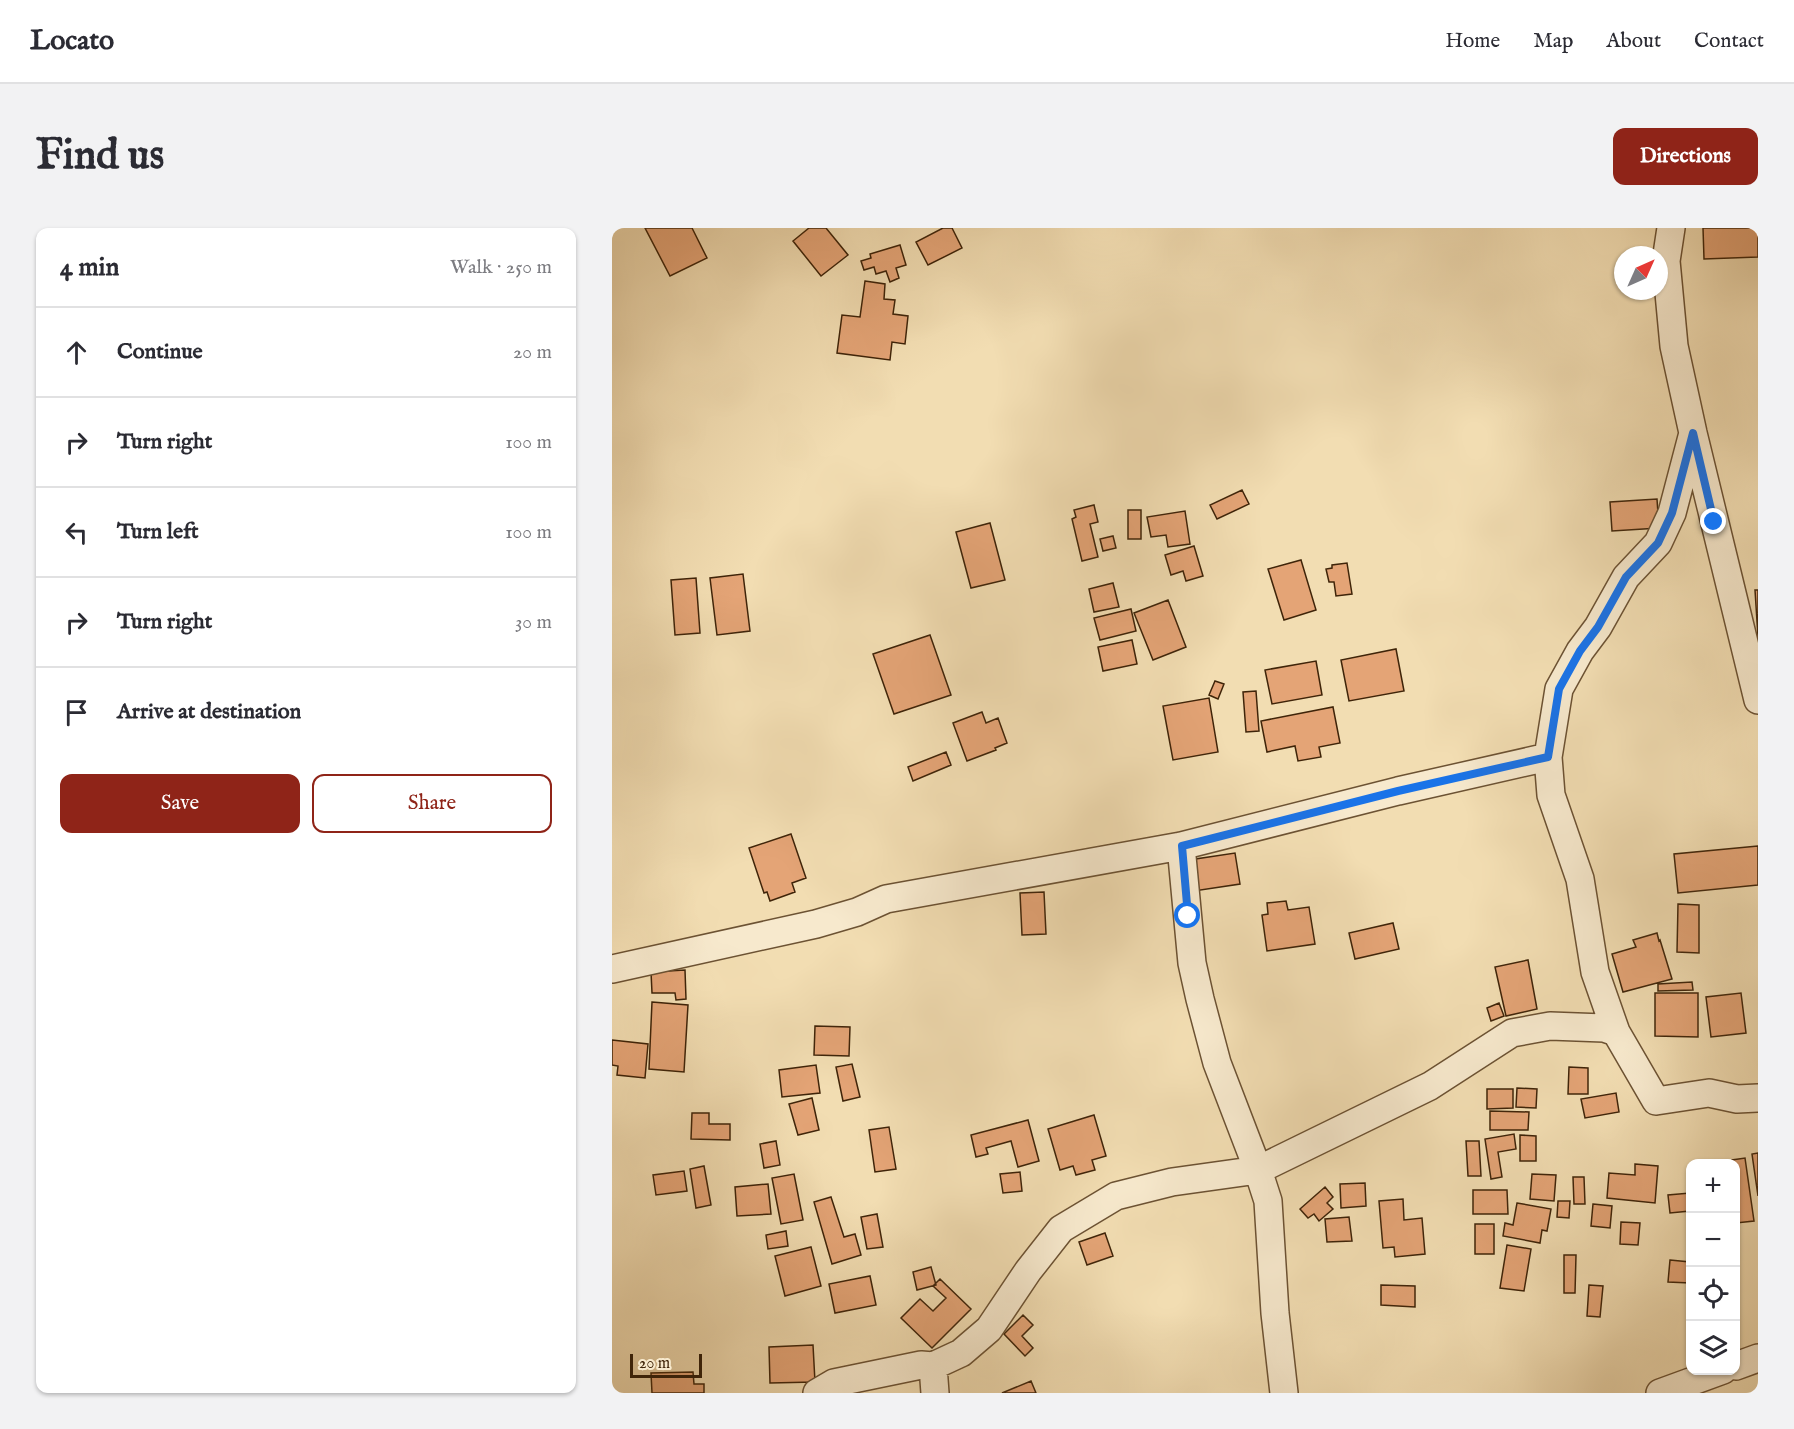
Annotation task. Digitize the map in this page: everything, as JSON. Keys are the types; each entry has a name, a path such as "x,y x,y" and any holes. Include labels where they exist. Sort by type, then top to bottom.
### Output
{"street":[{"path":"1671,228 1666,261 1674,346 1758,700"},
{"path":"1693,433 1672,513 1658,543 1626,577 1559,689 1548,757 1551,795 1580,879 1595,972 1616,1032 1656,1101 1709,1093 1737,1098 1758,1098"},
{"path":"612,969 816,924 857,912 886,899 1182,846 1398,791 1548,757"},
{"path":"1182,846 1192,963 1217,1063 1268,1201 1275,1313 1284,1393"},
{"path":"817,1393 834,1383 921,1365 933,1366 961,1353 989,1329 1028,1271 1062,1229 1116,1196 1172,1182 1258,1170 1430,1086 1512,1033 1551,1026 1604,1028 1616,1032"},
{"path":"1740,1365 1758,1358"},
{"path":"933,1366 935,1393"},
{"path":"1660,1393 1712,1375"}],"building":[{"path":"645,228 692,228 707,258 670,276"},
{"path":"809,228 826,228 848,255 821,276 793,241"},
{"path":"943,228 952,228 962,248 928,265 916,242"},
{"path":"1703,228 1758,228 1758,257 1704,259"},
{"path":"900,245 906,265 896,268 899,278 890,282 886,271 876,274 874,267 864,270 861,261 871,258 870,254"},
{"path":"865,281 885,284 884,299 895,300 893,314 908,316 905,344 892,342 890,360 837,353 842,315 860,317"},
{"path":"1242,490 1249,504 1217,519 1210,505"},
{"path":"1657,499 1659,528 1612,531 1610,502"},
{"path":"1094,505 1098,522 1090,524 1098,557 1082,561 1072,519 1076,517 1074,510"},
{"path":"1128,510 1141,510 1141,539 1128,539"},
{"path":"1185,511 1190,544 1168,547 1166,535 1151,537 1147,517"},
{"path":"990,523 1005,580 971,588 956,532"},
{"path":"1113,536 1116,548 1103,551 1100,539"},
{"path":"1194,546 1203,576 1186,581 1183,571 1171,575 1165,555"},
{"path":"1301,560 1316,610 1284,620 1268,569"},
{"path":"1347,563 1352,594 1336,596 1334,582 1329,582 1326,569 1332,568 1332,565"},
{"path":"743,574 750,631 717,635 710,578"},
{"path":"696,578 700,633 675,635 671,580"},
{"path":"1113,583 1119,607 1094,612 1089,589"},
{"path":"1755,590 1758,590 1758,637"},
{"path":"1168,600 1186,647 1153,660 1134,613"},
{"path":"1131,609 1136,631 1100,640 1094,618"},
{"path":"930,635 951,695 894,714 873,654"},
{"path":"1132,640 1137,664 1103,671 1098,647"},
{"path":"1396,649 1404,691 1349,701 1341,660"},
{"path":"1316,661 1322,695 1272,704 1265,670"},
{"path":"1215,681 1224,684 1218,699 1209,695"},
{"path":"1256,691 1259,731 1246,732 1243,692"},
{"path":"1209,698 1218,752 1173,760 1163,706"},
{"path":"1333,707 1340,743 1319,747 1321,757 1298,761 1295,746 1267,752 1261,721"},
{"path":"982,712 986,723 998,718 1007,743 995,748 996,750 967,761 953,723"},
{"path":"946,752 951,765 913,781 908,767"},
{"path":"791,834 806,878 792,883 795,892 770,901 767,892 764,893 749,848"},
{"path":"1758,846 1758,885 1678,893 1674,854"},
{"path":"1235,853 1240,884 1194,891 1189,860"},
{"path":"1044,892 1046,934 1022,935 1020,893"},
{"path":"1286,901 1288,910 1309,907 1315,944 1267,951 1262,915 1268,914 1267,903"},
{"path":"1678,904 1699,905 1699,953 1677,952"},
{"path":"1393,923 1399,949 1355,959 1349,933"},
{"path":"1657,933 1672,979 1623,992 1612,954 1636,947 1633,940"},
{"path":"1528,960 1537,1009 1506,1016 1495,967"},
{"path":"685,970 686,999 676,1000 675,993 652,993 651,972"},
{"path":"1692,982 1693,990 1658,991 1658,984"},
{"path":"1655,993 1698,993 1698,1037 1655,1036"},
{"path":"1741,993 1746,1033 1711,1037 1706,997"},
{"path":"652,1002 688,1005 684,1072 649,1069"},
{"path":"1499,1003 1504,1016 1491,1021 1487,1008"},
{"path":"815,1026 850,1027 849,1056 814,1055"},
{"path":"612,1040 648,1044 645,1078 617,1075 618,1066 612,1065"},
{"path":"852,1064 860,1097 843,1101 836,1067"},
{"path":"816,1065 820,1093 782,1097 779,1070"},
{"path":"1569,1067 1588,1068 1588,1094 1568,1094"},
{"path":"1517,1088 1537,1089 1536,1108 1516,1107"},
{"path":"1487,1089 1513,1089 1513,1108 1487,1109"},
{"path":"1616,1093 1619,1112 1585,1118 1581,1099"},
{"path":"812,1098 819,1130 798,1135 789,1104"},
{"path":"1490,1111 1529,1112 1528,1130 1490,1130"},
{"path":"692,1113 709,1113 709,1124 730,1124 730,1140 691,1139"},
{"path":"1094,1115 1106,1156 1092,1160 1095,1170 1076,1175 1073,1166 1060,1170 1048,1129"},
{"path":"1028,1120 1039,1161 1018,1167 1011,1141 986,1148 988,1154 976,1157 971,1135"},
{"path":"889,1127 896,1169 875,1172 869,1130"},
{"path":"1514,1134 1516,1149 1498,1152 1502,1177 1491,1179 1485,1139"},
{"path":"1520,1135 1536,1136 1536,1161 1520,1161"},
{"path":"776,1141 780,1165 764,1168 760,1144"},
{"path":"1466,1141 1479,1141 1481,1176 1468,1176"},
{"path":"1758,1153 1758,1196 1752,1154"},
{"path":"1745,1158 1754,1221 1740,1223 1738,1159"},
{"path":"1635,1164 1658,1166 1655,1203 1607,1198 1609,1173 1635,1175"},
{"path":"704,1166 711,1205 696,1208 690,1169"},
{"path":"684,1171 687,1191 656,1195 653,1175"},
{"path":"1020,1172 1022,1191 1003,1193 1000,1174"},
{"path":"794,1174 803,1220 781,1224 772,1178"},
{"path":"1532,1174 1556,1175 1554,1201 1530,1199"},
{"path":"1573,1177 1584,1177 1585,1204 1574,1204"},
{"path":"1365,1183 1366,1206 1341,1208 1340,1184"},
{"path":"768,1184 771,1214 737,1216 735,1187"},
{"path":"1325,1187 1333,1197 1327,1203 1333,1209 1319,1221 1314,1214 1308,1218 1300,1209"},
{"path":"1473,1190 1507,1190 1508,1214 1473,1214"},
{"path":"1686,1193 1686,1211 1670,1213 1668,1195"},
{"path":"831,1197 844,1237 855,1234 861,1255 832,1264 814,1202"},
{"path":"1403,1199 1404,1220 1422,1218 1425,1254 1395,1257 1394,1247 1383,1248 1379,1201"},
{"path":"1558,1201 1570,1201 1569,1218 1557,1217"},
{"path":"1517,1203 1551,1209 1547,1231 1542,1230 1540,1243 1503,1236 1505,1223 1513,1225"},
{"path":"1593,1204 1612,1206 1610,1228 1591,1226"},
{"path":"877,1214 883,1247 867,1249 861,1217"},
{"path":"1349,1217 1352,1241 1327,1242 1325,1219"},
{"path":"1621,1222 1640,1223 1638,1245 1620,1244"},
{"path":"1475,1224 1494,1224 1494,1254 1475,1254"},
{"path":"786,1231 788,1246 768,1249 766,1235"},
{"path":"1105,1233 1113,1256 1087,1265 1079,1242"},
{"path":"1507,1245 1531,1249 1524,1291 1500,1288"},
{"path":"811,1247 821,1286 785,1296 775,1256"},
{"path":"1564,1255 1576,1255 1575,1293 1564,1293"},
{"path":"1670,1260 1686,1262 1686,1283 1668,1282"},
{"path":"931,1267 936,1285 917,1290 913,1272"},
{"path":"870,1276 876,1305 835,1313 829,1284"},
{"path":"940,1279 971,1309 932,1348 901,1318 920,1299 933,1311 946,1298 933,1286"},
{"path":"1381,1285 1415,1286 1415,1307 1381,1305"},
{"path":"1589,1285 1603,1286 1600,1317 1587,1316"},
{"path":"1023,1315 1033,1325 1022,1336 1033,1348 1025,1356 1004,1334"},
{"path":"813,1345 815,1382 770,1383 769,1347"},
{"path":"693,1372 694,1384 704,1384 704,1393 652,1393 651,1373"},
{"path":"1031,1381 1036,1393 1002,1393"}],"route":[{"path":"1188,916 1182,846 1398,791 1548,757 1559,689 1626,577 1658,543 1672,513 1693,433 1714,522"}]}
